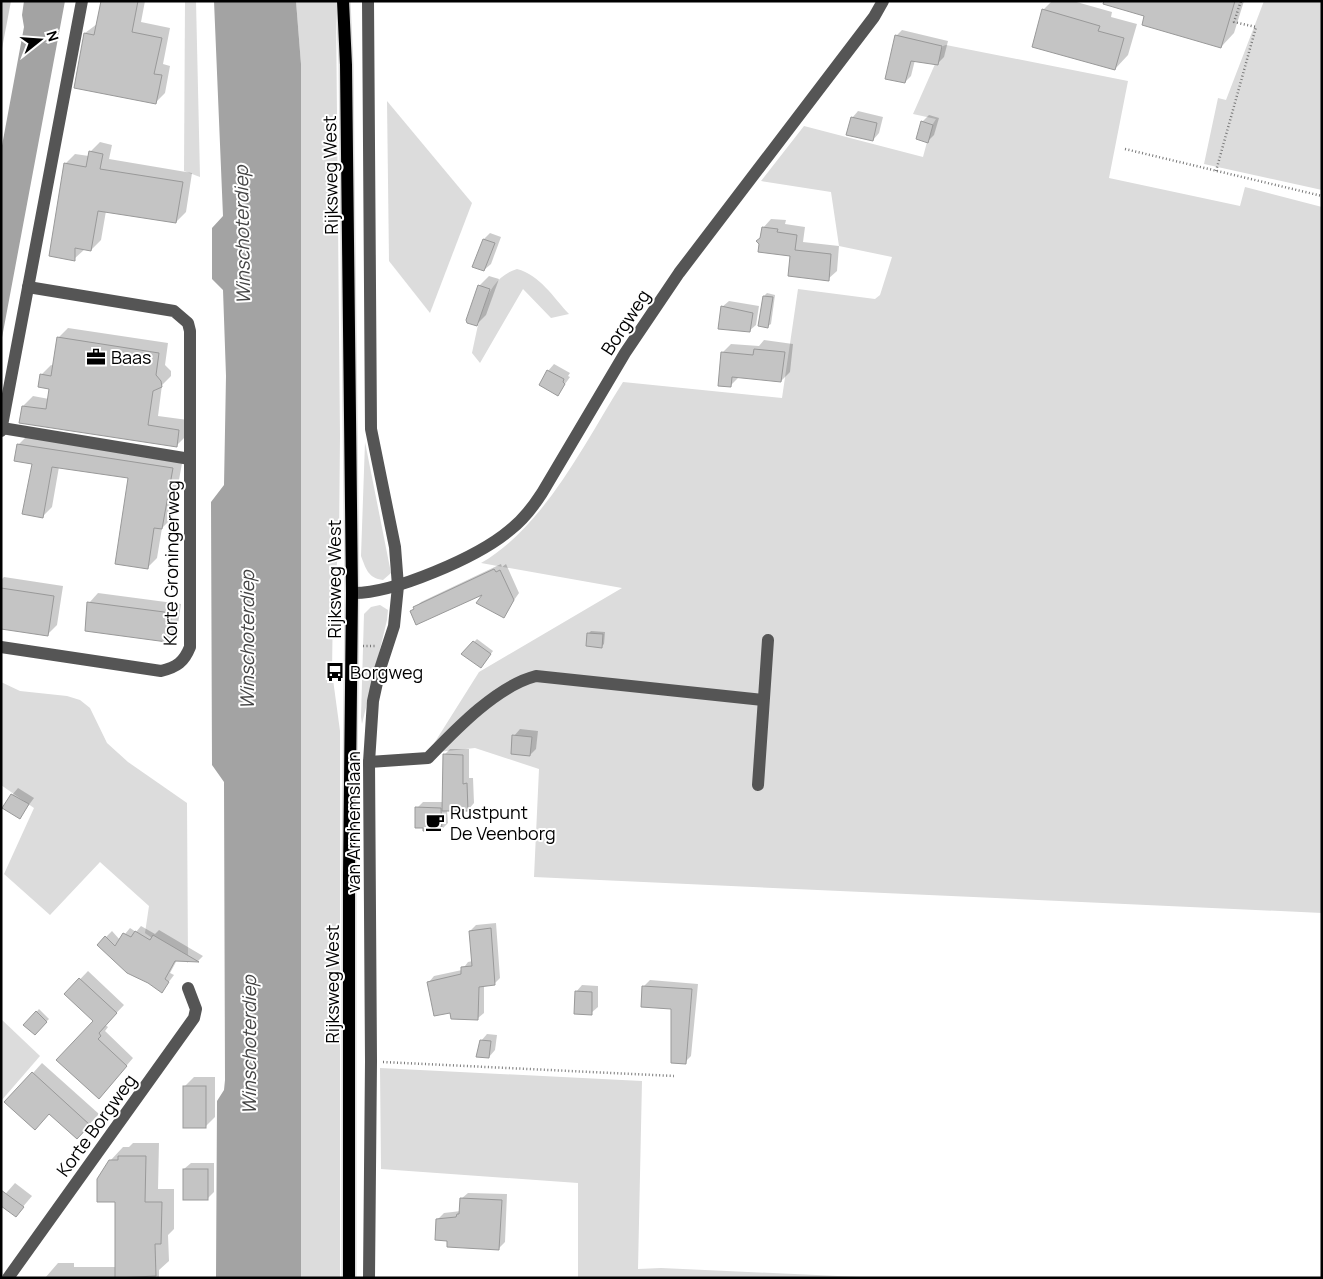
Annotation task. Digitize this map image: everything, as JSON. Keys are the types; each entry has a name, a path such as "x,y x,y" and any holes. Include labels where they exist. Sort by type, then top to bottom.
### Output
{"main road":[{"name":"Rijksweg West","path":"343,1 346,65 352,593 349,876 349,1278"}],"street":[{"name":"Korte Groningerweg","path":"82,1 2,430 190,459"},
{"path":"368,1 372,429 395,547 398,586"},
{"name":"Borgweg","path":"352,593 369,593 398,586 441,568 496,540 508,532 527,514 542,493 625,353 679,273 868,24 883,1"},
{"name":"Korte Groningerweg","path":"1,647 161,671 174,667 185,660 190,647 190,332 188,323 174,311 28,288"},
{"name":"van Arnhemslaan","path":"369,1278 371,1061 369,762 373,701 380,669 394,626 398,586"},
{"path":"758,785 768,640"},
{"path":"369,762 428,758 464,721 522,680 536,676 764,700"},
{"name":"Korte Borgweg","path":"8,1278 194,1018 196,1009 188,988"}],"path":[{"path":"1216,171 1256,27 1234,22 1241,1"},
{"path":"1125,149 1322,196"},
{"path":"371,1061 674,1076"}],"shaded area":[{"path":"185,1 196,1 200,177 184,171"},
{"path":"296,1 336,1 340,436 339,543 333,603 332,672 340,731 340,1278 301,1278 301,64"},
{"path":"1264,1 1322,1 1322,190 1204,164 1218,98 1226,100"},
{"path":"946,45 1128,81 1109,178 1240,206 1245,187 1322,207 1322,913 534,877 539,769 475,748 428,753 479,672 622,588 481,563 504,547 525,528 544,505 562,481 623,382 782,398 798,289 875,299 880,295 892,257 839,246 831,192 761,181 804,126 923,157 931,127 936,119 913,114 943,46"},
{"path":"387,101 472,203 430,313 389,261"},
{"path":"517,269 533,276 539,281 569,314 551,318 523,289 480,363 472,353 484,304 497,282 506,274"},
{"path":"365,442 391,573 383,580 371,575 366,569 361,556"},
{"path":"380,605 388,610 387,620 362,724 364,614 371,607"},
{"path":"1,682 20,691 67,696 80,700 90,708 107,743 128,762 187,803 188,963 145,933 149,906 100,862 50,915 4,874 34,808 1,785"},
{"path":"1,1019 40,1056 1,1101"},
{"path":"380,1068 642,1081 638,1269 661,1268 881,1278 578,1278 578,1183 381,1169"}],"water":[{"path":"24,1 65,1 1,343 1,151 24,27 22,15"},
{"name":"Winschoterdiep","path":"214,1 296,1 301,64 301,1278 216,1278 217,1101 224,1090 225,1080 224,782 212,765 211,502 224,485 226,376 223,290 212,279 212,228 223,216"}],"building":[{"path":"101,1 138,1 132,32 162,38 154,74 162,75 156,104 74,88 84,33 94,35"},
{"path":"1104,1 1235,1 1221,48 1142,25 1144,16 1103,4"},
{"path":"1042,9 1100,26 1098,31 1124,38 1115,70 1032,47"},
{"path":"895,35 942,46 938,65 911,61 905,83 885,79"},
{"path":"851,117 877,123 873,141 846,135"},
{"path":"921,121 933,125 928,143 916,139"},
{"path":"89,151 103,154 100,169 183,182 176,223 98,211 91,251 75,248 75,261 49,256 64,163 86,167"},
{"path":"762,227 778,229 777,232 797,235 795,250 831,254 829,281 788,276 790,256 758,252 759,244 756,241 760,238"},
{"path":"483,239 495,243 484,271 472,267"},
{"path":"478,285 490,289 477,326 467,323 466,320"},
{"path":"763,296 773,297 768,328 758,326"},
{"path":"721,306 753,313 750,332 718,329"},
{"path":"57,337 159,353 156,375 161,381 162,387 153,391 148,425 179,430 177,447 19,423 22,406 46,409 49,389 38,387 40,374 51,376"},
{"path":"754,349 785,352 781,382 732,377 731,387 718,386 721,352 753,355"},
{"path":"547,370 564,379 563,382 565,384 558,396 539,385"},
{"path":"17,444 173,468 162,529 154,528 148,569 115,564 128,478 52,467 43,518 22,514 32,464 14,461"},
{"path":"494,569 496,572 500,570 514,600 504,618 476,603 482,595 416,625 410,611 414,609 413,607"},
{"path":"1,588 54,596 48,636 1,629"},
{"path":"87,602 172,613 167,642 85,631"},
{"path":"587,633 603,634 602,648 586,646"},
{"path":"473,641 491,654 481,668 461,654"},
{"path":"512,735 532,737 530,756 511,754"},
{"path":"443,754 463,755 463,784 467,783 468,811 442,811"},
{"path":"11,794 29,804 20,819 2,808"},
{"path":"415,807 441,808 442,831 423,831 423,828 415,828"},
{"path":"491,928 495,985 479,987 478,1020 451,1019 450,1013 434,1016 427,982 461,974 461,967 472,966 469,931"},
{"path":"135,931 150,940 153,935 199,962 175,961 165,979 169,982 162,993 148,983 127,973 97,945 105,936 115,946 123,933 131,937"},
{"path":"79,978 117,1013 99,1033 101,1036 98,1039 127,1066 99,1099 56,1060 93,1021 64,994"},
{"path":"642,986 692,989 686,1064 671,1063 671,1009 641,1007"},
{"path":"575,991 592,992 592,1015 574,1014"},
{"path":"36,1011 47,1022 35,1035 23,1025"},
{"path":"480,1040 491,1041 489,1058 476,1057"},
{"path":"32,1072 90,1125 77,1139 49,1114 35,1130 4,1102"},
{"path":"183,1086 206,1086 206,1128 183,1128"},
{"path":"118,1156 146,1156 145,1202 162,1202 161,1244 155,1244 156,1276 115,1278 115,1202 97,1202 97,1179 109,1160 118,1160"},
{"path":"183,1169 208,1169 208,1200 183,1200"},
{"path":"1,1190 24,1207 16,1217 1,1206"},
{"path":"460,1198 502,1200 499,1250 447,1247 447,1241 435,1240 436,1219 456,1217 459,1214"}],"place":[{"name":"Baas","path":"96,357"},
{"name":"Borgweg","path":"335,672"},
{"name":"Rustpunt De Veenborg","path":"435,822"}]}
